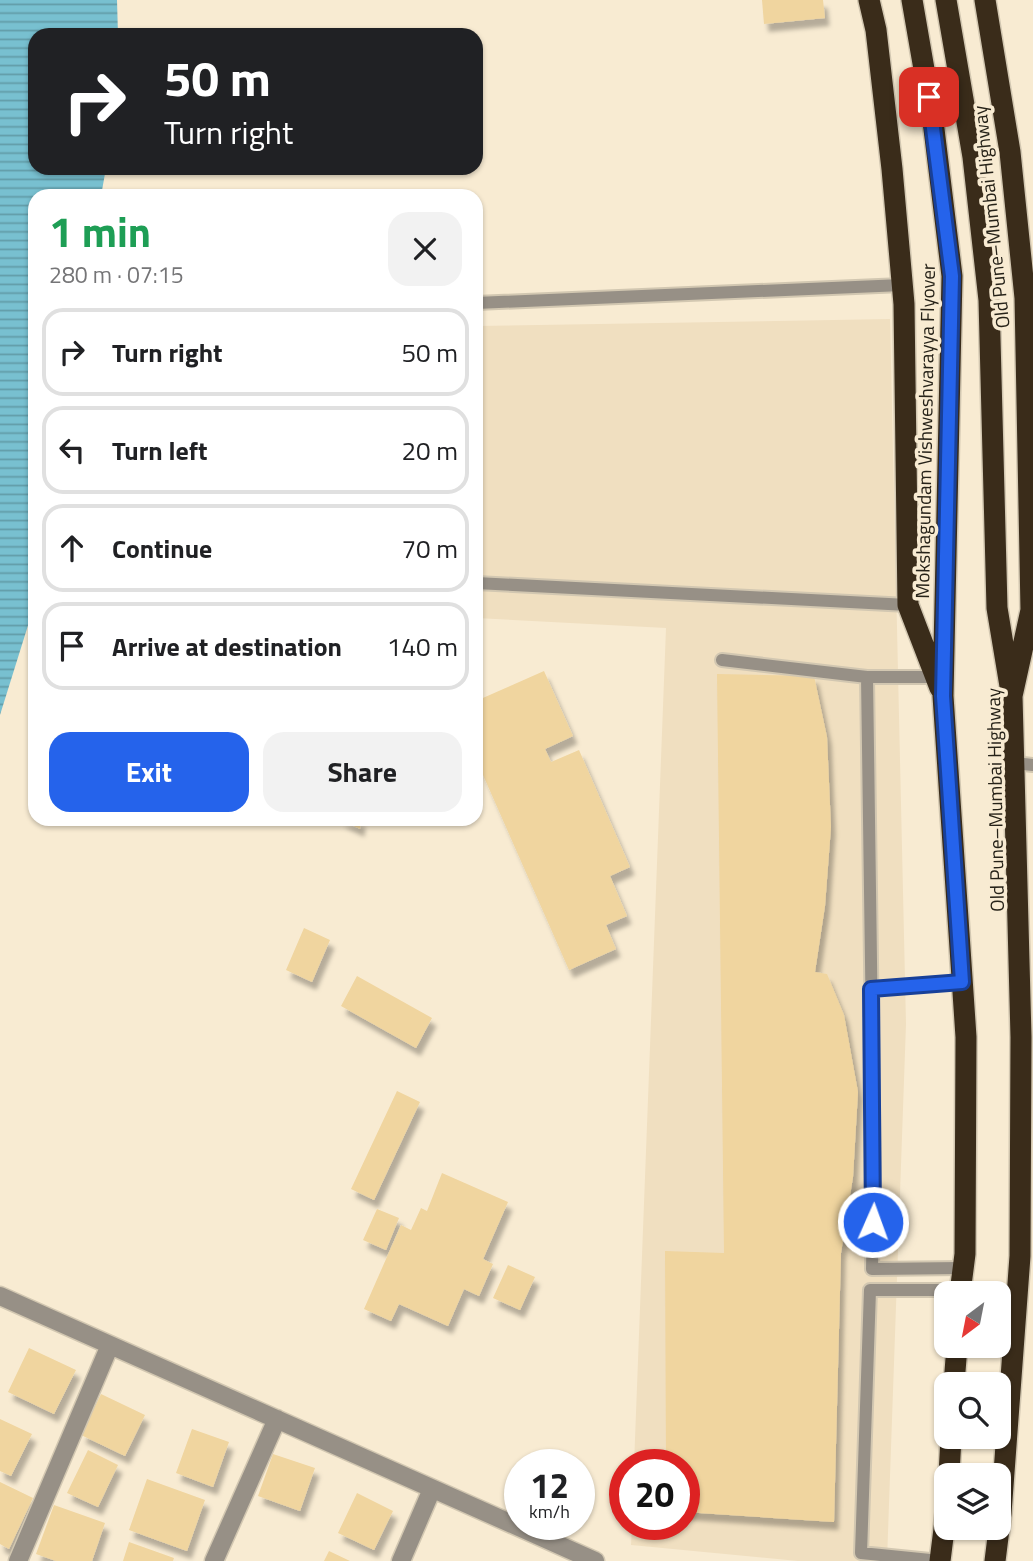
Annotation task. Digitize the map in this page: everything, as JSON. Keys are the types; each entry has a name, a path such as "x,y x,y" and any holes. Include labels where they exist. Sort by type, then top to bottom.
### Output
{"highway":[{"path":"869,0 876,30 902,285 908,605 940,687"},
{"name":"Mokshagundam Vishweshvarayya Flyover","path":"912,0 933,121 952,276 947,564 940,687"},
{"path":"946,0 973,157 989,300 997,608 1012,696"},
{"name":"Old Pune–Mumbai Highway","path":"985,0 1028,272 1031,512 1031,610 1012,696 1024,764 1020,1256 995,1561"},
{"name":"Old Pune–Mumbai Highway","path":"940,687 966,1050 965,1254 961,1281"},
{"path":"940,1561 943,1540"}],"street":[{"path":"0,1296 595,1561"},
{"path":"18,1561 110,1345"},
{"path":"214,1561 277,1419"},
{"path":"401,1561 432,1489"}],"lane":[{"path":"483,303 902,285"},
{"path":"483,583 908,605"},
{"path":"722,660 940,687"},
{"path":"867,677 874,1175 872,1269 962,1268"},
{"path":"871,989 962,982"},
{"path":"934,1291 870,1290 862,1553 940,1561"}],"shaded area":[{"path":"890,319 906,1024 887,1561 798,1561 631,1545 631,1540 700,1540 700,1449 635,1449 666,628 483,618 483,326"}],"water":[{"path":"0,0 117,0 118,28 28,28 28,175 105,175 102,189 28,189 28,625 0,715"}],"building":[{"path":"762,0 823,0 825,18 764,24"},
{"path":"544,671 573,736 545,749 551,762 579,750 630,867 610,876 627,916 606,925 616,949 569,970 483,775 483,698"},
{"path":"717,674 814,676 827,737 831,827 825,906 815,972 827,974 844,1015 858,1092 853,1177 841,1253 834,1522 700,1513 700,1449 666,1449 665,1251 724,1253"},
{"path":"304,928 330,940 312,982 286,970"},
{"path":"357,976 432,1018 416,1048 341,1006"},
{"path":"397,1091 420,1102 374,1200 351,1189"},
{"path":"442,1173 508,1202 483,1259 493,1264 479,1296 464,1289 448,1326 399,1304 391,1321 364,1309 401,1225 411,1230 421,1208 427,1211"},
{"path":"377,1209 399,1218 386,1250 363,1240"},
{"path":"508,1265 535,1277 520,1310 493,1298"},
{"path":"29,1348 76,1370 54,1414 8,1392"},
{"path":"101,1394 145,1415 125,1456 81,1435"},
{"path":"0,1419 32,1434 11,1476 0,1471"},
{"path":"192,1429 229,1442 213,1487 176,1473"},
{"path":"88,1450 118,1465 98,1507 67,1493"},
{"path":"273,1454 315,1468 300,1511 258,1496"},
{"path":"147,1479 205,1500 187,1551 129,1530"},
{"path":"0,1482 33,1498 9,1549 0,1544"},
{"path":"357,1493 393,1511 374,1550 338,1533"},
{"path":"54,1505 105,1523 92,1561 56,1561 36,1554"},
{"path":"129,1542 174,1558 173,1561 123,1561"},
{"path":"329,1551 350,1561 324,1561"}],"route":[{"path":"873,1222 871,989 962,982 943,696 952,276 929,97"}]}
